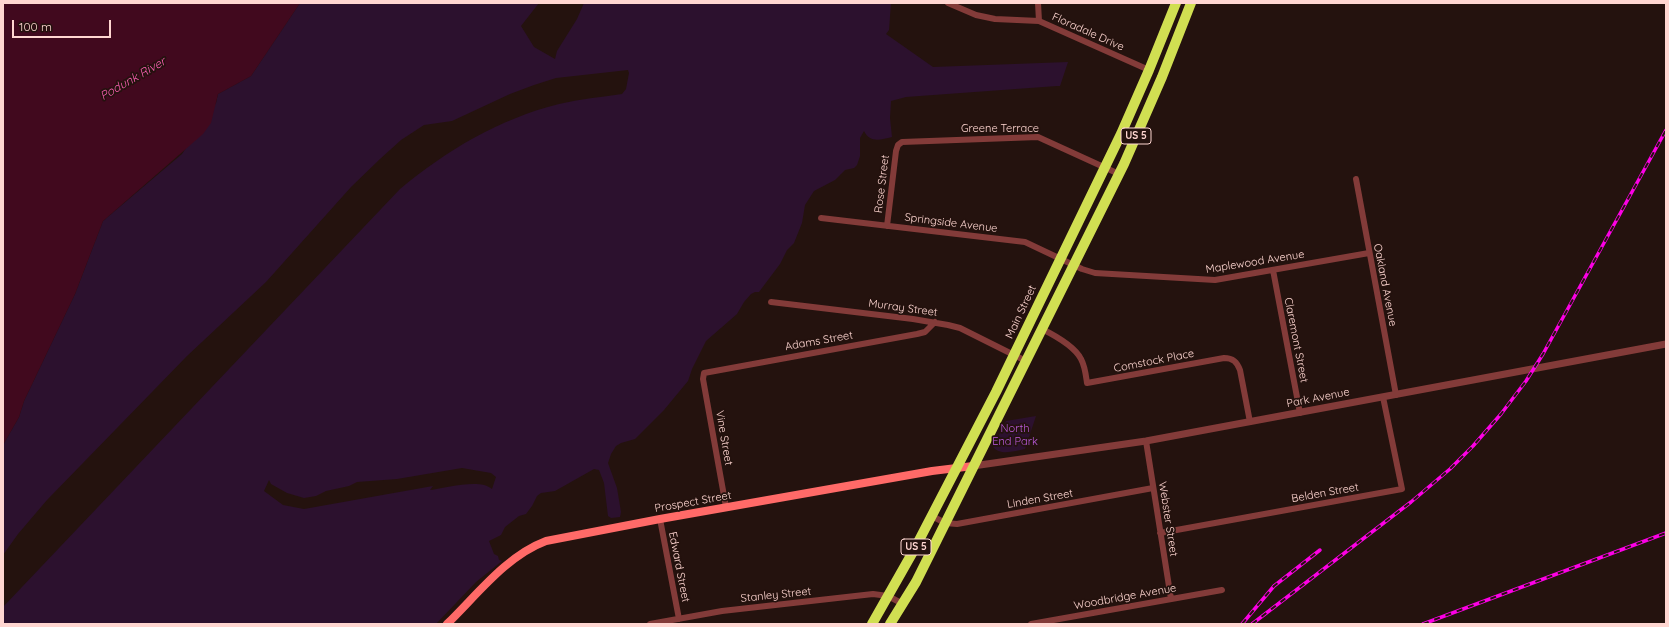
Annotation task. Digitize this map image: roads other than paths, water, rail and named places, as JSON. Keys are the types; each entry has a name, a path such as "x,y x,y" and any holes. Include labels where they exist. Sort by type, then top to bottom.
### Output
{"highway":[{"name":"Main Street","path":"872,624 958,468 1014,355 1105,168 1149,70 1176,3"},
{"name":"US 5","path":"890,624 916,582 1119,174 1155,94 1191,3"}],"main road":[{"name":"Prospect Street","path":"447,624 511,561 536,546 568,536 726,507 973,466"}],"street":[{"name":"Floradale Drive","path":"948,3 976,15 995,19 1039,21 1149,70"},
{"path":"1038,3 1039,21"},
{"name":"Greene Terrace","path":"898,145 902,142 908,141 1038,137 1119,174"},
{"name":"Rose Street","path":"887,226 898,145"},
{"name":"Oakland Avenue","path":"1356,179 1396,395"},
{"name":"Springside Avenue","path":"821,218 1025,242 1074,265"},
{"name":"Maplewood Avenue","path":"1074,265 1095,273 1207,280 1224,279 1369,254"},
{"name":"Claremont Street","path":"1273,270 1300,413"},
{"name":"Murray Street","path":"771,302 935,322 960,328 1026,361"},
{"name":"Adams Street","path":"704,372 917,334 925,332 935,322"},
{"name":"Comstock Place","path":"1042,329 1058,338 1079,355 1087,383 1224,358 1232,359 1240,370 1250,422"},
{"name":"Park Avenue","path":"973,466 1146,441 1666,344"},
{"name":"Vine Street","path":"704,372 703,376 726,507"},
{"name":"Belden Street","path":"1160,533 1402,489 1383,397"},
{"name":"Webster Street","path":"1146,441 1171,599"},
{"name":"Linden Street","path":"932,516 945,523 959,524 1153,488"},
{"name":"Edward Street","path":"660,519 679,619"},
{"name":"Woodbridge Avenue","path":"1031,624 1222,590"},
{"name":"Stanley Street","path":"650,624 730,610 872,594 888,596 903,604"}],"water":[{"name":"Podunk River","path":"3,3 300,3 251,76 218,94 211,123 203,134 103,221 75,294 24,401 19,417 3,445"}],"railway":[{"path":"1252,624 1411,502 1450,469 1473,446 1501,414 1526,381 1543,354 1666,130"},
{"path":"1423,624 1666,533"},
{"path":"1242,624 1274,586 1320,550"}],"park label":[{"name":"North End Park","path":"1015,435"}]}
